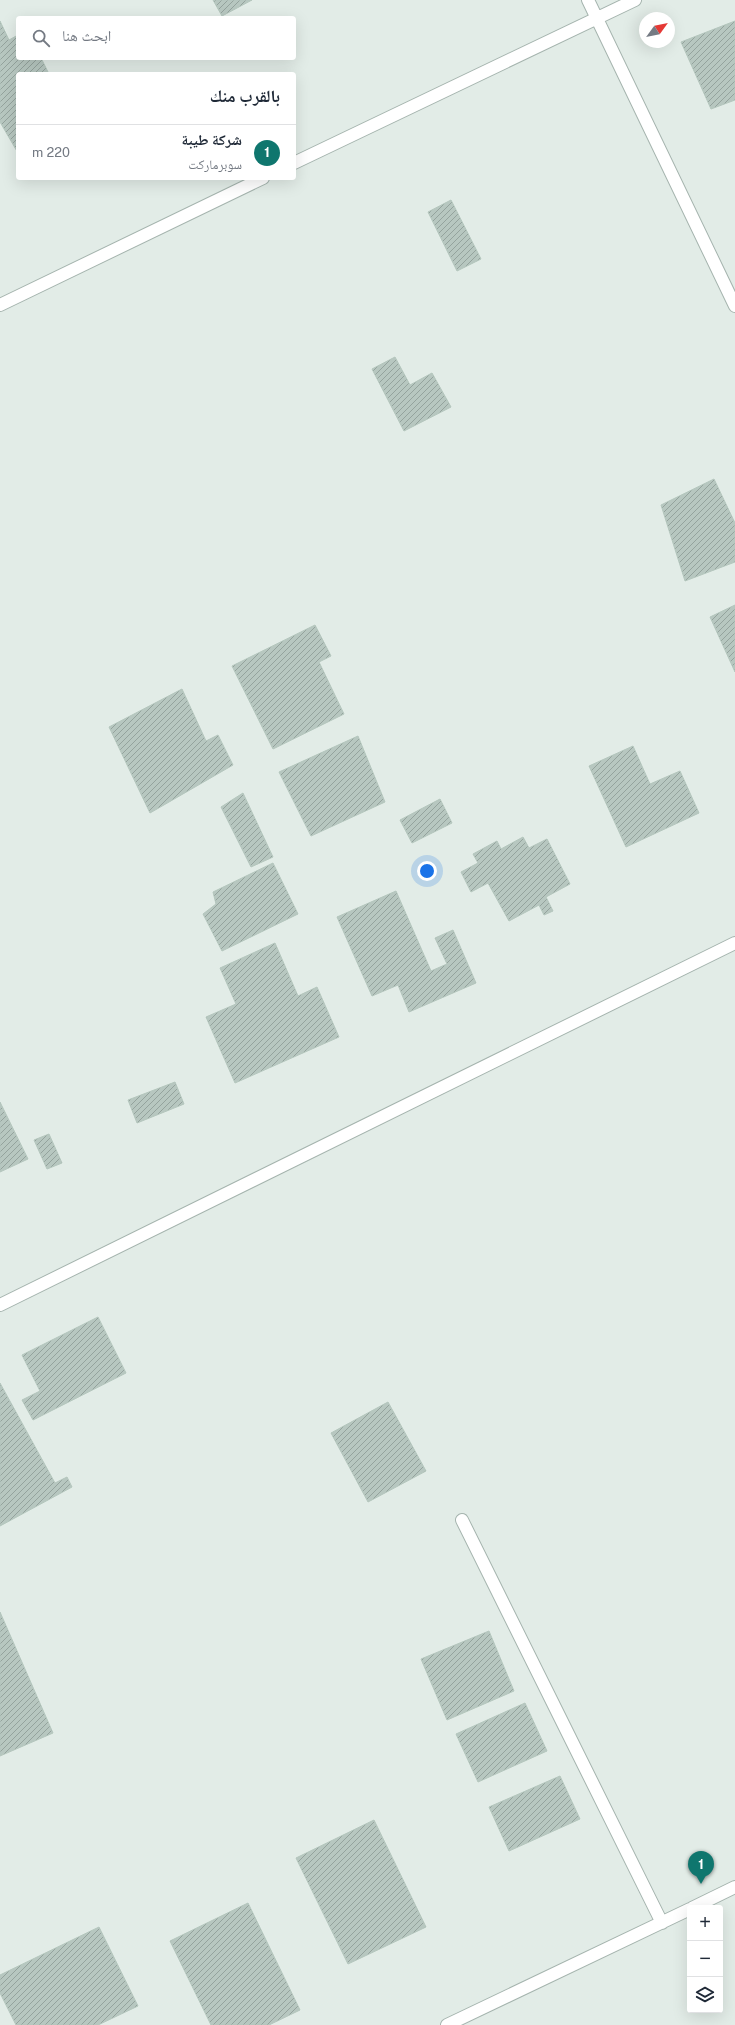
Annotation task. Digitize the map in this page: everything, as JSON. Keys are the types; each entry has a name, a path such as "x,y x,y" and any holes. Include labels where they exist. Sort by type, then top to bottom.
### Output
{"street":[{"path":"588,0 735,306"},
{"path":"296,162 635,0"},
{"path":"0,305 260,180"},
{"path":"0,1305 735,943"},
{"path":"462,1520 662,1922"},
{"path":"697,1905 735,1887"},
{"path":"447,2025 687,1910"}],"building":[{"path":"213,0 252,0 222,16"},
{"path":"0,21 9,40 16,36 16,60 42,60 48,72 16,72 16,150 0,122"},
{"path":"735,21 735,100 711,109 681,42"},
{"path":"451,200 481,259 457,271 428,212"},
{"path":"395,357 410,385 432,373 451,407 404,431 372,369"},
{"path":"714,479 735,523 735,562 685,581 661,505"},
{"path":"735,605 735,672 710,617"},
{"path":"315,625 331,656 319,662 344,714 273,749 232,666"},
{"path":"182,689 206,741 218,735 233,765 150,813 109,727"},
{"path":"358,736 385,802 311,836 279,772"},
{"path":"633,746 650,784 680,771 699,813 626,847 589,766"},
{"path":"243,793 273,857 251,867 221,807"},
{"path":"440,799 452,823 412,843 400,820"},
{"path":"523,837 529,848 547,839 570,884 546,897 553,911 544,915 539,905 509,921 488,883 471,892 461,872 478,863 473,854 497,841 501,849"},
{"path":"273,863 298,914 222,951 203,914 216,904 213,892"},
{"path":"396,891 431,971 447,964 435,938 453,930 476,983 409,1012 398,985 372,996 337,917"},
{"path":"275,943 298,996 317,987 339,1037 235,1083 206,1017 236,1004 220,968"},
{"path":"175,1082 184,1104 137,1123 128,1100"},
{"path":"0,1102 28,1159 0,1172"},
{"path":"49,1134 62,1163 47,1169 34,1140"},
{"path":"98,1317 126,1373 33,1420 22,1400 40,1391 22,1355"},
{"path":"0,1383 55,1483 67,1477 72,1487 0,1526"},
{"path":"388,1402 426,1471 368,1502 331,1433"},
{"path":"0,1612 53,1733 0,1756"},
{"path":"489,1631 514,1691 447,1720 421,1659"},
{"path":"525,1703 547,1751 478,1782 456,1734"},
{"path":"560,1776 580,1819 509,1851 489,1807"},
{"path":"374,1820 426,1927 348,1964 296,1858"},
{"path":"248,1903 300,2010 269,2025 211,2025 170,1941"},
{"path":"99,1927 138,2006 98,2025 16,2025 0,1993 0,1975"}],"place":[{"name":"شركة طيبة","path":"701,1884"}]}
